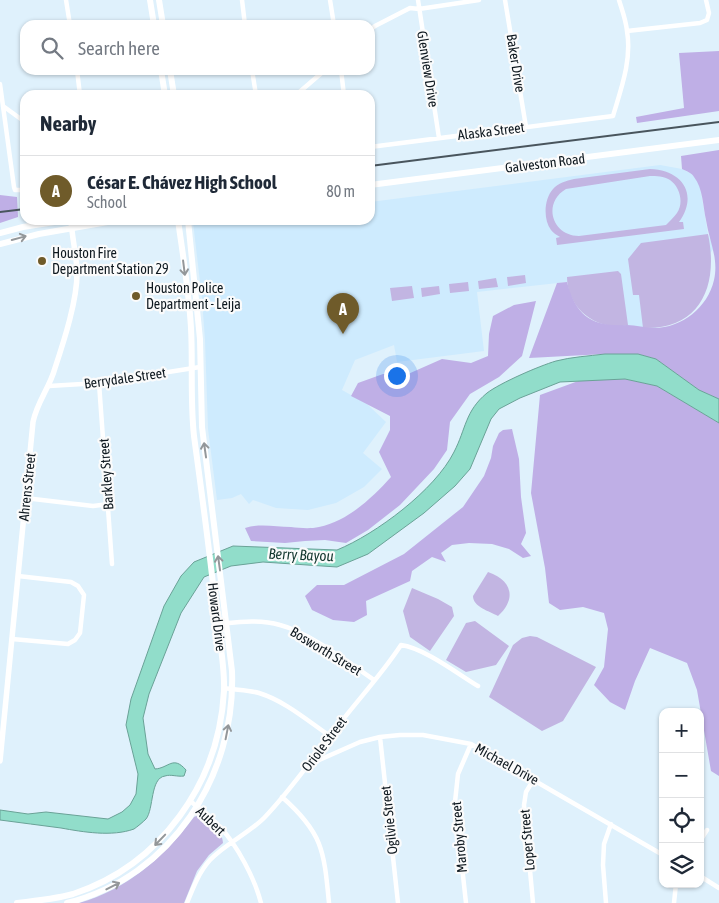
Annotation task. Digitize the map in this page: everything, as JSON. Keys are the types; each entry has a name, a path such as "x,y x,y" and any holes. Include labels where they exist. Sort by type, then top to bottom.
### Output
{"main road":[{"path":"150,0 153,20"},
{"path":"159,0 162,20"},
{"path":"162,75 164,90"},
{"path":"171,75 173,90"},
{"name":"Galveston Road","path":"375,183 719,140"},
{"path":"0,233 33,225"},
{"path":"37,225 39,234"},
{"path":"0,244 39,234 89,225"},
{"name":"Howard Drive","path":"17,903 54,901 104,881 132,865 145,854 166,834 190,801 207,770 220,725 224,688 223,662 193,428 188,298 179,225"},
{"name":"Howard Drive","path":"68,903 112,887 150,861 173,839 197,807 210,782 223,752 227,735 233,689 227,623 202,427 200,339 189,225"},
{"path":"188,298 197,297"},
{"path":"193,428 202,427"},
{"path":"202,499 212,498"},
{"path":"214,749 223,752"},
{"path":"145,854 150,861"}],"street":[{"path":"66,0 69,20"},
{"path":"242,0 245,20"},
{"path":"330,0 333,20"},
{"name":"Glenview Drive","path":"418,0 439,138"},
{"path":"375,26 410,8 419,9 479,0"},
{"name":"Baker Drive","path":"505,0 526,127"},
{"path":"619,0 627,31 707,20 709,14 706,0"},
{"name":"Alaska Street","path":"375,146 613,116 625,74 628,51 627,31"},
{"path":"77,75 79,90"},
{"path":"253,75 255,90"},
{"path":"302,90 319,75"},
{"path":"342,75 343,90"},
{"path":"0,84 14,185 15,190 20,190"},
{"path":"2,105 20,118"},
{"name":"Ahrens Street","path":"0,761 25,498 36,411 55,370 74,300 77,271 71,228"},
{"name":"Berrydale Street","path":"49,386 99,383 200,367"},
{"name":"Barkley Street","path":"99,383 112,564"},
{"path":"25,498 93,506 109,504"},
{"path":"12,639 68,644 75,640 80,633 84,595 78,586 71,582 18,576"},
{"name":"Bosworth Street","path":"218,624 248,621 280,624 295,630 374,680"},
{"name":"Oriole Street","path":"187,903 195,882 210,860 254,826 282,797 310,764 401,645 433,658 478,686"},
{"path":"224,688 257,692 267,696 287,706 330,736"},
{"name":"Michael Drive","path":"310,764 360,742 400,734 423,734 471,744 659,853"},
{"name":"Ogilvie Street","path":"380,737 398,903"},
{"name":"Maroby Street","path":"466,903 455,802 458,774 471,744"},
{"name":"Loper Street","path":"533,903 524,805 526,792 534,779"},
{"path":"282,797 299,812 317,836 325,860 330,903"},
{"name":"Aubert","path":"190,801 218,824 232,842 252,878 261,903"},
{"path":"606,903 603,865 604,844 611,824"},
{"path":"704,835 707,830"},
{"path":"704,879 719,888"},
{"path":"674,903 676,888"}],"shaded area":[{"path":"719,51 719,111 637,123 636,117 684,108 679,53"},
{"path":"719,150 719,399 699,390 656,359 638,354 529,358 557,283 567,282 575,304 581,312 595,322 605,324 651,328 664,327 684,320 700,307 711,290 715,264 699,187 693,176 682,169 681,156"},
{"path":"660,165 682,169 694,175 700,186 708,234 714,248 656,328 621,327 567,282 477,292 484,351 397,362 394,345 355,360 342,390 367,404 386,422 363,453 382,469 364,487 336,503 308,510 276,508 253,500 249,504 241,494 232,498 217,500 208,429 205,340 193,225 375,225 375,201"},
{"path":"650,169 661,170 671,174 679,179 687,193 685,212 679,222 683,222 684,229 557,245 556,238 560,237 548,225 546,203 555,187 574,179","holes":["652,176 670,180 680,195 679,209 666,225 579,236 570,235 562,231 553,218 554,202 566,189"]},
{"path":"0,195 17,197 18,217 0,223"},
{"path":"708,234 711,253 710,271 707,287 701,301 692,313 679,321 663,327 643,328 639,295 633,295 628,259 641,243"},
{"path":"618,271 621,274 628,325 606,325 586,316 578,308 568,289 567,277"},
{"path":"525,275 526,283 508,286 507,277"},
{"path":"496,278 498,287 479,289 478,281"},
{"path":"468,282 469,291 450,293 449,284"},
{"path":"412,286 414,298 392,301 390,288"},
{"path":"439,286 440,294 422,297 421,288"},
{"path":"536,301 522,356 499,377 470,394 450,422 447,450 434,469 400,505 368,530 346,543 325,540 285,543 251,541 245,528 262,525 312,528 340,520 359,508 391,477 379,452 390,430 390,416 351,396 358,383 383,374 408,374 442,359 471,363 488,356 489,334 493,316 514,305"},
{"path":"625,379 657,386 719,423 719,776 711,771 704,730 704,708 700,708 697,690 687,663 650,648 635,681 625,710 610,702 594,685 604,667 608,629 604,613 583,607 560,610 549,603 545,568 531,493 540,395 581,380"},
{"path":"512,429 519,459 521,497 526,533 521,544 531,556 523,558 509,549 492,544 469,543 452,545 441,553 446,562 432,557 412,571 410,581 366,601 367,615 354,622 333,620 312,610 305,596 317,585 344,585 404,554 463,507 484,476 499,433 503,430"},
{"path":"488,572 502,580 507,585 509,591 508,603 498,616 482,608 476,603 473,596"},
{"path":"412,588 452,607 454,616 430,651 410,637 403,611"},
{"path":"475,621 509,646 496,665 466,672 446,660 466,623"},
{"path":"537,637 596,667 563,721 542,731 489,697 513,645 522,638"},
{"path":"199,815 215,826 221,835 223,843 209,855 197,871 184,903 79,903 114,889 144,869 171,845 194,817"}],"water":[{"name":"Berry Bayou","path":"605,354 638,354 656,359 699,390 719,399 719,423 657,386 625,379 560,382 520,398 499,409 491,419 470,469 455,486 424,513 368,554 337,567 263,562 231,566 204,577 181,613 149,694 143,718 148,754 155,769 178,763 186,770 184,776 167,775 160,778 157,782 146,819 134,829 116,833 97,833 0,820 0,810 28,814 46,812 108,819 122,812 130,805 136,794 138,774 126,725 131,699 164,606 181,576 194,562 233,546 337,550 352,543 403,509 433,481 454,452 474,407 487,393 510,380 549,363 568,358"}],"railway":[{"path":"375,165 719,122"},
{"path":"0,212 20,210"}],"place":[{"name":"Houston Fire Department Station 29","path":"42,261"},
{"name":"Houston Police Department - Leija","path":"136,296"},
{"name":"César E. Chávez High School","path":"343,334"}]}
